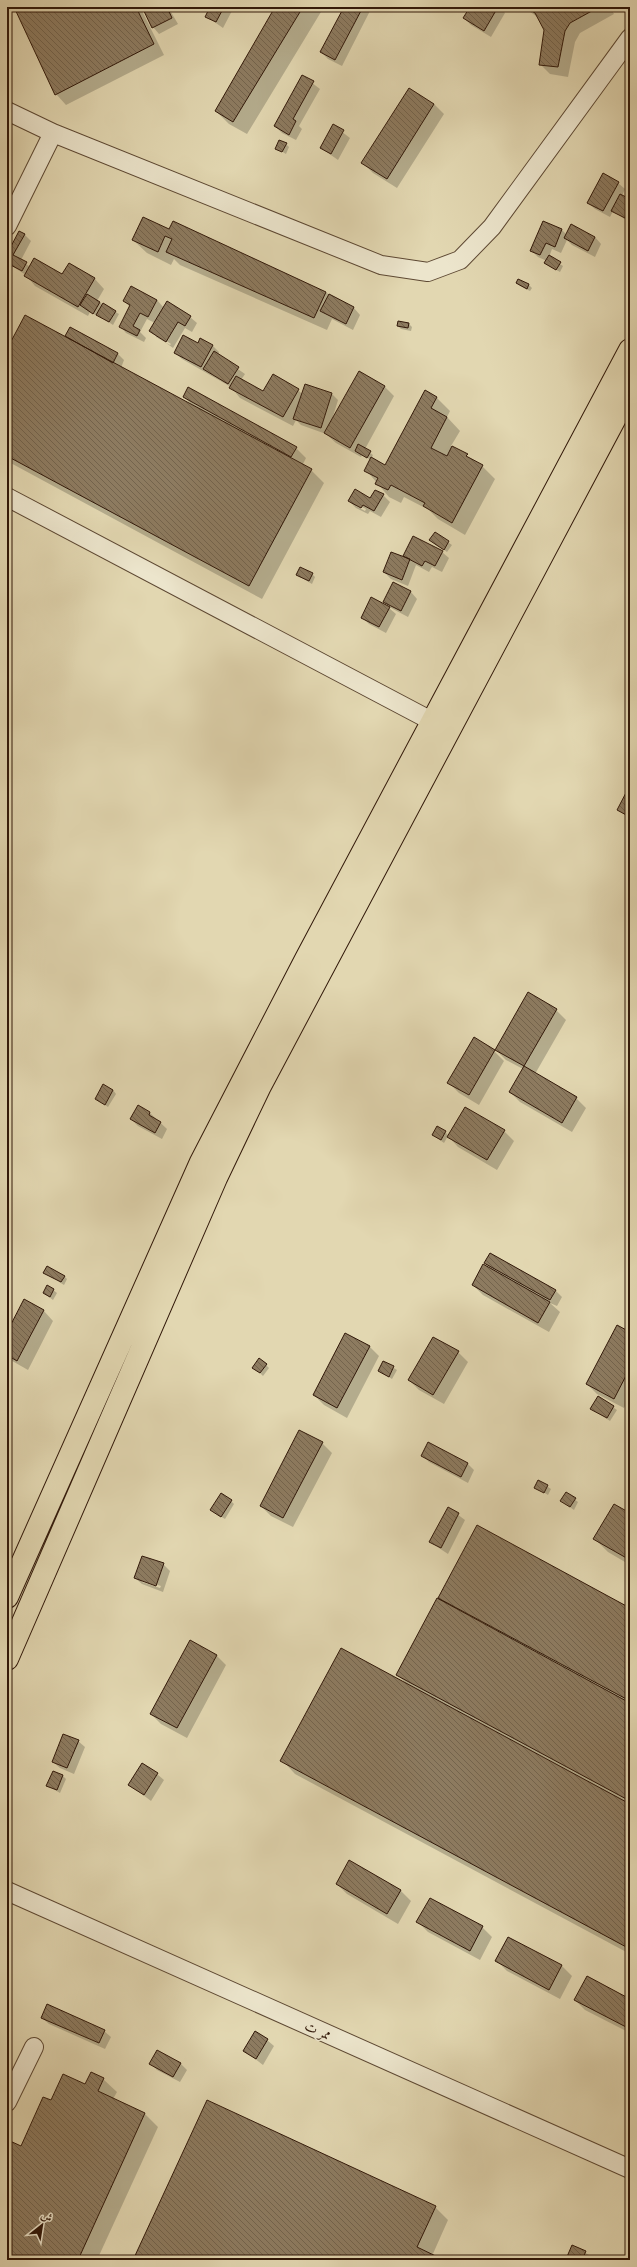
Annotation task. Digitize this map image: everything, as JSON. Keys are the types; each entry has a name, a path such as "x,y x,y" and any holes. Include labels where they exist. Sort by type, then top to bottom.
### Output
{"highway":[{"path":"7,1659 216,1178 260,1086 630,350"},
{"path":"7,1597 201,1162 441,726 630,390"}],"lane":[{"path":"7,111 53,133 381,265 428,272 460,260 492,228 630,38"},
{"path":"7,226 53,133"},
{"path":"7,497 441,726"},
{"name":"ممر ت","path":"7,1891 630,2169"},
{"path":"7,2102 34,2047"}],"building":[{"path":"14,7 136,7 154,44 55,95"},
{"path":"142,7 167,7 172,18 152,28"},
{"path":"210,7 224,7 216,22 205,17"},
{"path":"275,7 303,7 233,122 215,111"},
{"path":"344,7 363,7 335,60 320,52"},
{"path":"470,7 498,7 484,31 463,18"},
{"path":"526,7 599,7 570,23 565,31 558,67 539,65 544,30 535,13"},
{"path":"302,75 314,81 293,119 296,121 289,135 274,126"},
{"path":"409,88 434,104 387,179 361,163"},
{"path":"333,124 344,130 331,154 320,148"},
{"path":"279,140 287,143 282,152 275,149"},
{"path":"603,173 619,182 603,211 587,203"},
{"path":"620,194 630,199 630,207 625,218 611,211"},
{"path":"143,217 169,229 173,221 326,292 314,318 166,252 172,239 165,236 158,252 132,240"},
{"path":"543,221 562,229 555,247 546,243 540,255 530,251"},
{"path":"571,224 595,237 588,251 564,238"},
{"path":"19,231 25,234 13,255 27,262 22,271 7,263 7,254"},
{"path":"549,255 561,262 556,270 544,263"},
{"path":"34,258 62,274 69,263 95,278 78,307 24,276"},
{"path":"518,279 529,284 527,289 516,283"},
{"path":"131,286 157,300 148,317 140,313 133,326 140,330 137,336 119,327 130,305 123,301"},
{"path":"87,294 100,302 93,314 80,305"},
{"path":"329,294 354,307 346,324 320,311"},
{"path":"167,301 191,316 185,326 178,322 166,342 149,331"},
{"path":"103,303 116,311 109,322 96,315"},
{"path":"25,315 312,469 249,586 7,456 7,349"},
{"path":"398,321 409,323 408,328 397,326"},
{"path":"70,327 118,353 113,363 65,336"},
{"path":"183,335 198,343 200,338 213,345 201,367 174,353"},
{"path":"214,351 239,367 228,384 203,369"},
{"path":"359,371 385,386 350,448 324,433"},
{"path":"273,374 299,389 283,417 229,388 236,376 263,391"},
{"path":"305,384 332,393 321,428 293,419"},
{"path":"188,387 297,447 291,457 183,397"},
{"path":"425,390 437,397 431,408 447,417 431,448 447,456 452,446 468,454 466,456 483,465 452,523 423,506 425,503 391,485 388,490 375,484 378,478 364,471 371,457 385,465"},
{"path":"358,444 371,451 367,458 355,451"},
{"path":"355,489 370,498 375,490 384,494 374,511 363,505 361,508 348,501"},
{"path":"435,532 449,541 444,550 429,540"},
{"path":"413,536 443,551 435,566 425,561 422,566 403,556"},
{"path":"391,552 410,559 402,580 383,572"},
{"path":"300,567 313,573 309,581 296,575"},
{"path":"393,582 411,591 401,611 383,602"},
{"path":"371,597 390,607 379,627 361,618"},
{"path":"630,785 630,817 617,810"},
{"path":"528,992 557,1009 524,1066 495,1050"},
{"path":"474,1037 495,1050 469,1095 447,1083"},
{"path":"524,1066 577,1097 562,1123 509,1092"},
{"path":"103,1084 113,1090 105,1105 95,1099"},
{"path":"138,1105 150,1112 149,1115 161,1122 155,1133 130,1119"},
{"path":"465,1107 505,1130 487,1160 447,1137"},
{"path":"437,1126 446,1131 441,1140 432,1135"},
{"path":"490,1253 556,1290 550,1300 484,1263"},
{"path":"483,1264 550,1302 538,1323 472,1285"},
{"path":"47,1266 65,1276 61,1282 43,1273"},
{"path":"47,1285 54,1289 50,1297 43,1293"},
{"path":"24,1299 44,1310 17,1361 7,1355 7,1332"},
{"path":"617,1325 630,1332 630,1368 614,1399 586,1384"},
{"path":"345,1333 370,1346 337,1408 313,1395"},
{"path":"433,1337 459,1351 433,1395 408,1380"},
{"path":"259,1358 267,1364 260,1373 252,1368"},
{"path":"383,1361 394,1366 389,1377 378,1371"},
{"path":"598,1396 614,1406 607,1418 590,1409"},
{"path":"299,1430 323,1442 283,1518 260,1506"},
{"path":"428,1442 468,1463 461,1477 421,1456"},
{"path":"538,1480 548,1485 544,1493 534,1488"},
{"path":"566,1492 576,1498 570,1507 560,1501"},
{"path":"221,1493 232,1500 221,1517 210,1510"},
{"path":"614,1504 630,1513 630,1560 593,1539"},
{"path":"448,1507 459,1513 441,1548 429,1542"},
{"path":"477,1525 630,1608 630,1701 438,1598"},
{"path":"142,1556 164,1563 156,1586 134,1578"},
{"path":"437,1598 630,1703 630,1801 396,1675"},
{"path":"190,1640 217,1655 177,1728 150,1714"},
{"path":"341,1648 630,1804 630,1949 280,1761"},
{"path":"63,1734 79,1740 67,1768 52,1762"},
{"path":"142,1763 158,1773 144,1795 128,1785"},
{"path":"53,1771 63,1775 57,1790 46,1786"},
{"path":"349,1860 401,1890 387,1914 336,1884"},
{"path":"430,1898 483,1926 470,1951 416,1922"},
{"path":"508,1937 562,1965 549,1990 495,1961"},
{"path":"587,1976 630,1999 630,2024 628,2028 574,2000"},
{"path":"47,2004 105,2030 99,2043 41,2018"},
{"path":"255,2031 268,2039 256,2059 243,2051"},
{"path":"157,2050 181,2063 173,2077 149,2064"},
{"path":"91,2072 104,2078 98,2091 145,2113 78,2260 7,2260 7,2149 10,2141 21,2146 43,2097 51,2100 63,2074 85,2084"},
{"path":"207,2100 436,2206 417,2247 444,2260 133,2260"},
{"path":"572,2245 586,2251 582,2260 566,2259"}]}
